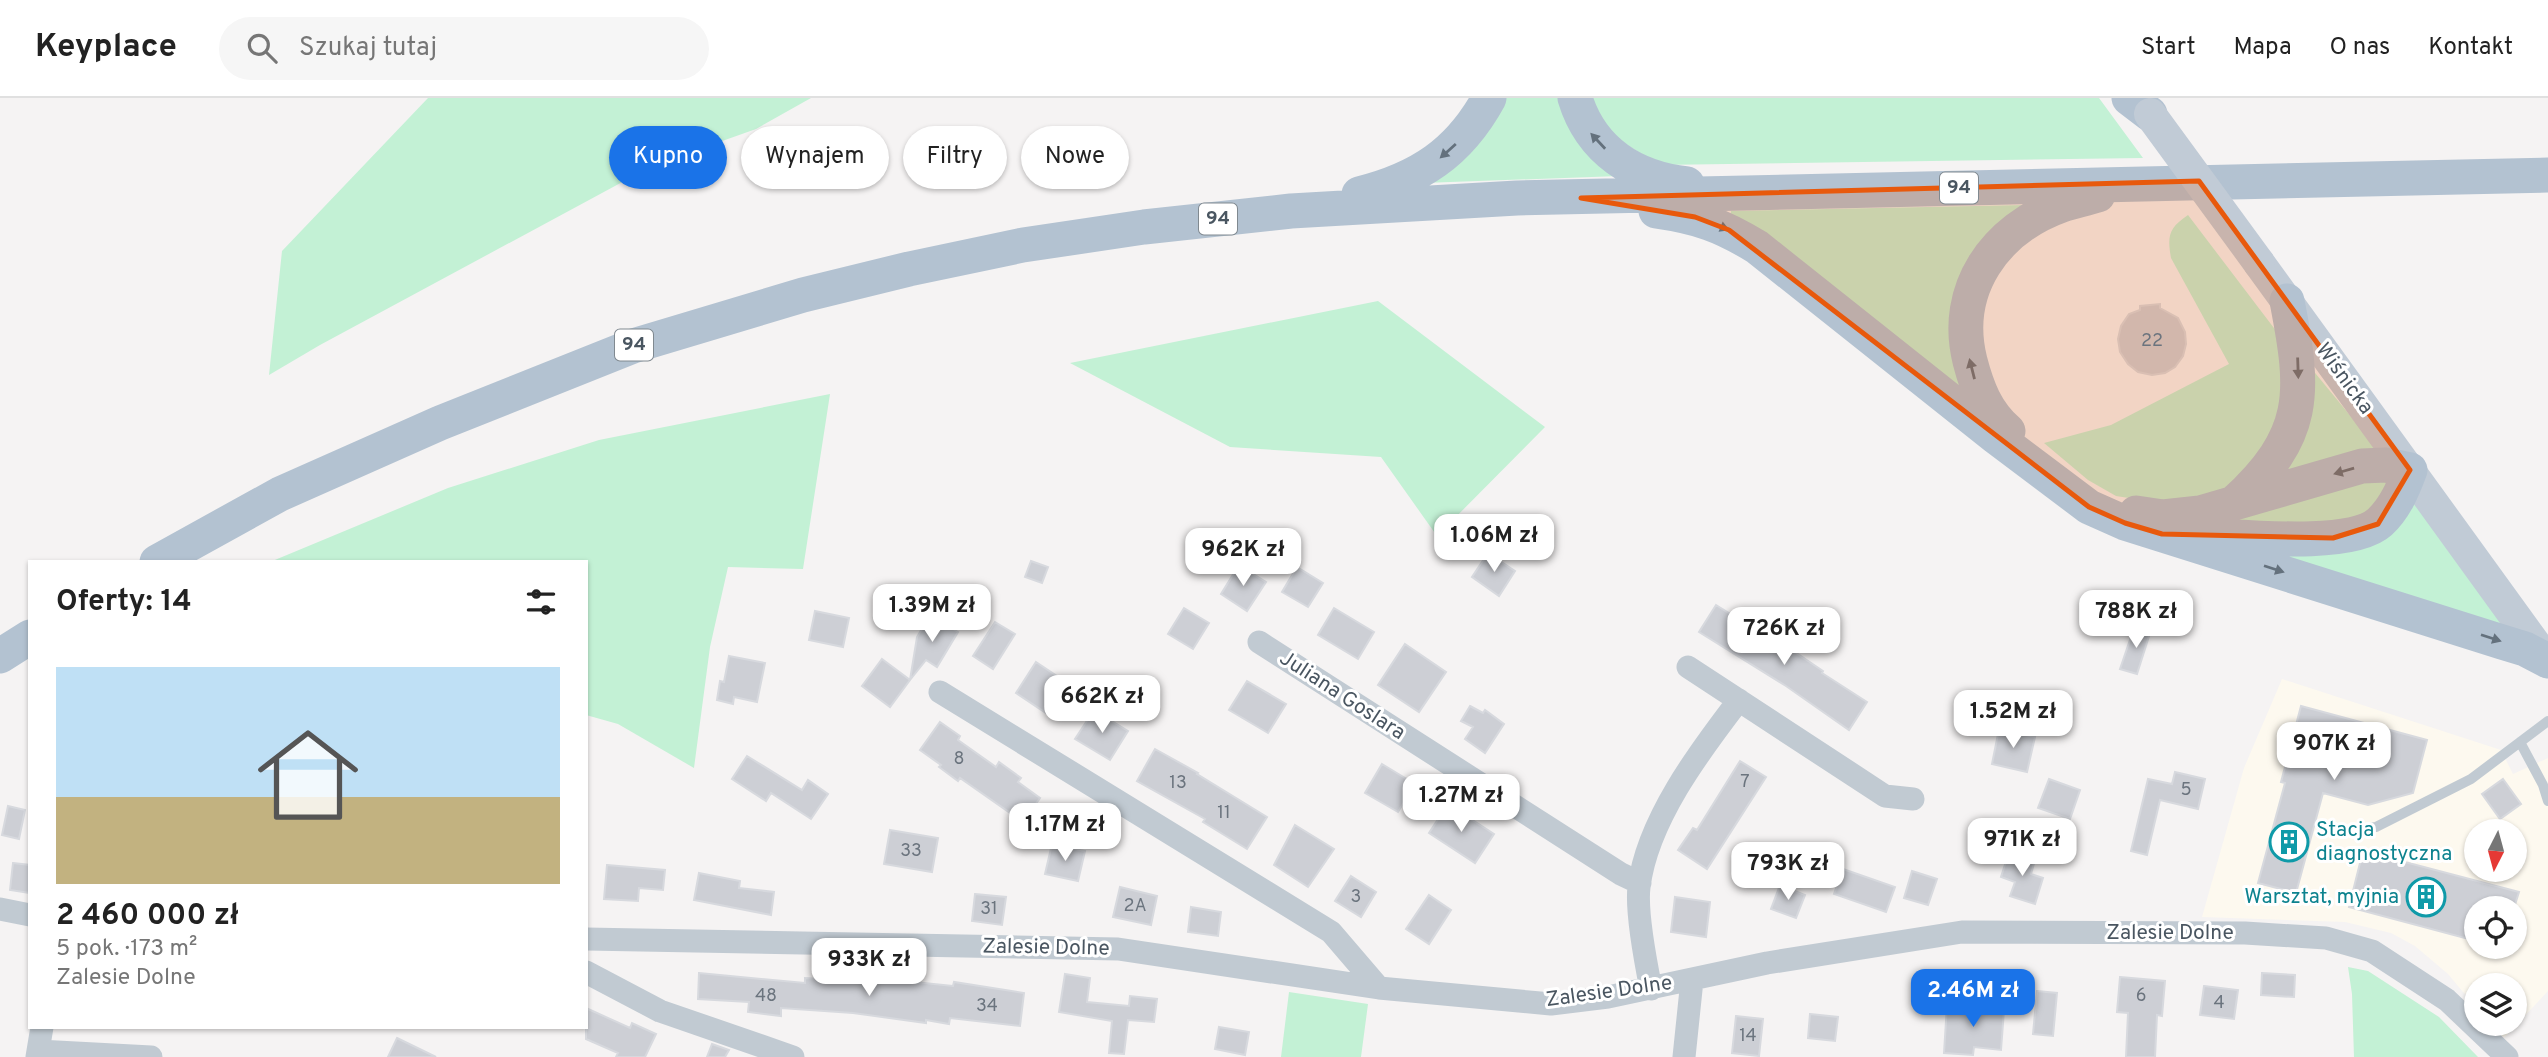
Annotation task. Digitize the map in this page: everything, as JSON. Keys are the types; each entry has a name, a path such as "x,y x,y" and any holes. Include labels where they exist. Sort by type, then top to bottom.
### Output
{"main road":[{"path":"1291,211 1373,191 1405,180 1426,169 1462,138 1489,98"},
{"path":"1575,98 1584,124 1597,141 1618,160 1637,171 1680,183 1771,193"},
{"name":"Wiśnicka","path":"2139,103 2287,301 2548,662"},
{"name":"94","path":"161,560 279,494 440,423 633,346 803,295 1023,245 1144,227 1291,211 1517,198 2548,175"},
{"path":"2147,182 2061,205 2031,220 2006,239 1982,265 1970,296 1966,324 1968,353 1977,386 1990,412 2005,429 2096,498 2125,511 2163,517 2200,513 2362,466 2386,465 2410,470 2393,507 2378,524 2333,538 2162,534"},
{"path":"1581,198 1695,217 1729,230 1784,268 1996,438 2090,507 2125,523 2525,649 2548,662"},
{"path":"2232,504 2259,480 2277,457 2289,432 2296,406 2298,357 2287,301"},
{"path":"0,656 28,638"}],"street":[{"name":"Juliana Goslara","path":"1259,642 1620,874 1640,883"},
{"path":"1688,667 1885,796 1913,799"},
{"path":"940,692 1331,932 1378,988"},
{"path":"1651,989 1638,891 1644,858 1670,801 1717,728 1739,700"},
{"path":"0,909 28,915"},
{"name":"Zalesie Dolne","path":"588,939 1118,949 1378,988 1551,1004 1651,989 1767,963 1962,932 2245,933 2326,938 2372,951 2447,1000 2507,1057"},
{"path":"588,973 660,1011 793,1057"},
{"path":"1684,1057 1692,980"},
{"path":"42,1029 37,1054 151,1057"}],"lane":[{"path":"2338,832 2376,827 2471,779 2548,720"},
{"path":"2520,742 2545,785 2548,801"}],"highlighted area":[{"path":"2199,181 2410,470 2378,524 2333,538 2162,534 2125,523 2089,507 1729,230 1695,217 1581,198"}],"shaded area":[{"path":"2282,679 2501,750 2513,774 2548,758 2548,991 2527,1013 2527,973 2464,973 2464,993 2448,974 2415,946 2391,933 2345,922 2202,917 2244,768"}],"green space":[{"path":"428,98 811,98 761,126 741,126 741,134 727,139 727,126 609,126 609,189 269,375 282,251"},
{"path":"1499,98 1562,98 1619,176 1423,183"},
{"path":"1587,98 2099,98 2143,158 1659,165 1607,132"},
{"path":"2026,205 1998,227 1960,389 1730,218 1731,211"},
{"path":"2188,215 2280,336 2285,388 2273,438 2239,481 2209,497 2155,502 2116,496 2088,480 2044,443 2111,425 2229,364 2171,258 2171,233"},
{"path":"1378,301 1545,427 1437,536 1381,457 1230,447 1070,363"},
{"path":"2311,368 2376,447 2260,487"},
{"path":"830,394 803,569 728,567 710,647 694,768 618,724 588,716 588,560 275,560 448,488 599,440"},
{"path":"2377,471 2391,488 2360,522 2205,524"},
{"path":"2412,498 2508,631 2238,544 2314,548"},
{"path":"2348,967 2368,971 2439,1017 2478,1057 2354,1057 2352,994"},
{"path":"1289,992 1368,1004 1361,1057 1281,1057"}],"building":[{"path":"2160,304 2160,308 2178,318 2185,332 2183,356 2175,367 2165,373 2152,375 2138,372 2120,352 2118,339 2121,326 2129,314 2140,310 2140,306"},
{"path":"1488,553 1515,571 1499,596 1472,577"},
{"path":"1031,561 1048,567 1042,583 1025,577"},
{"path":"1239,565 1266,582 1247,611 1221,594"},
{"path":"1297,567 1323,583 1308,607 1282,592"},
{"path":"1716,605 1782,646 1783,644 1867,702 1849,730 1786,686 1699,632"},
{"path":"1184,608 1209,623 1193,649 1168,634"},
{"path":"1334,608 1374,632 1358,659 1318,635"},
{"path":"815,611 849,618 843,647 809,640"},
{"path":"930,615 958,632 937,667 926,660 910,680 917,637"},
{"path":"995,622 1015,634 993,669 973,656"},
{"path":"2135,625 2151,630 2137,674 2120,669"},
{"path":"1405,644 1446,672 1419,712 1378,685"},
{"path":"729,656 765,663 757,702 734,697 733,704 717,700 720,681 724,682"},
{"path":"882,659 910,680 890,707 862,686"},
{"path":"1036,662 1072,686 1052,717 1016,693"},
{"path":"1247,681 1286,704 1268,733 1229,710"},
{"path":"1470,706 1483,713 1485,710 1504,724 1485,753 1465,739 1473,727 1461,721"},
{"path":"2301,706 2427,740 2413,793 2368,805 2323,793 2296,893 2258,883 2285,783 2281,782"},
{"path":"1094,710 1128,731 1110,760 1075,739"},
{"path":"940,722 960,736 958,740 996,767 999,762 1021,778 1018,782 1040,798 1023,822 960,778 958,781 920,750"},
{"path":"1999,729 2035,737 2027,772 1992,764"},
{"path":"1155,749 1267,817 1247,849 1203,822 1205,819 1137,781"},
{"path":"747,756 802,790 808,780 828,794 811,819 771,793 766,801 732,779"},
{"path":"1740,761 1766,777 1707,869 1678,850 1693,828 1697,830"},
{"path":"1382,764 1415,784 1398,812 1365,793"},
{"path":"2175,772 2205,779 2198,809 2160,800 2147,855 2131,851 2148,779 2172,784"},
{"path":"2049,779 2080,790 2070,819 2038,808"},
{"path":"2503,779 2521,804 2500,819 2482,794"},
{"path":"1448,804 1494,834 1475,863 1429,833"},
{"path":"8,806 25,810 19,839 2,835"},
{"path":"1295,825 1334,849 1308,887 1274,865"},
{"path":"890,830 938,838 932,872 884,864"},
{"path":"1052,844 1085,851 1078,881 1045,874"},
{"path":"2363,851 2464,878 2464,882 2481,882 2519,892 2518,896 2464,896 2464,938 2349,907"},
{"path":"2009,852 2035,860 2031,874 2043,878 2035,904 2010,896 2015,882 2001,877"},
{"path":"13,863 28,865 28,893 10,890"},
{"path":"607,865 665,870 663,890 639,888 638,901 604,899"},
{"path":"1843,869 1895,887 1886,912 1834,894"},
{"path":"1912,871 1937,879 1928,905 1904,898"},
{"path":"699,873 740,881 739,888 774,892 771,915 694,900"},
{"path":"1351,876 1376,892 1361,917 1335,901"},
{"path":"1780,885 1805,895 1796,918 1771,909"},
{"path":"1120,887 1157,896 1151,925 1113,917"},
{"path":"975,894 1006,897 1002,925 972,921"},
{"path":"1429,895 1451,910 1429,944 1406,929"},
{"path":"1675,897 1710,902 1706,937 1671,932"},
{"path":"1191,907 1221,912 1218,936 1188,932"},
{"path":"699,973 805,983 805,978 857,981 857,976 953,986 954,982 1024,993 1020,1026 950,1018 949,1024 926,1020 926,1023 853,1013 781,1008 781,1016 748,1012 749,1002 698,999"},
{"path":"2262,973 2295,975 2294,997 2261,995"},
{"path":"1065,974 1090,978 1087,1002 1129,1006 1130,996 1157,999 1154,1022 1128,1020 1124,1054 1109,1053 1112,1021 1059,1012"},
{"path":"2120,977 2165,981 2162,1016 2157,1015 2155,1057 2126,1057 2128,1013 2117,1012"},
{"path":"2204,986 2238,990 2234,1019 2200,1015"},
{"path":"2037,991 2057,993 2053,1036 2033,1034"},
{"path":"1947,1005 2004,1010 2001,1050 1974,1047 1973,1055 1944,1053"},
{"path":"588,1009 630,1028 632,1023 656,1034 645,1057 616,1057 618,1053 586,1039"},
{"path":"1810,1014 1838,1017 1835,1041 1808,1038"},
{"path":"1736,1016 1763,1019 1759,1056 1732,1053"},
{"path":"1219,1027 1249,1032 1245,1055 1215,1049"},
{"path":"397,1038 436,1057 388,1057"},
{"path":"712,1044 729,1050 725,1057 707,1057"}],"place":[{"name":"Stacja diagnostyczna","path":"2289,842"},
{"name":"Warsztat, myjnia","path":"2426,897"}]}
